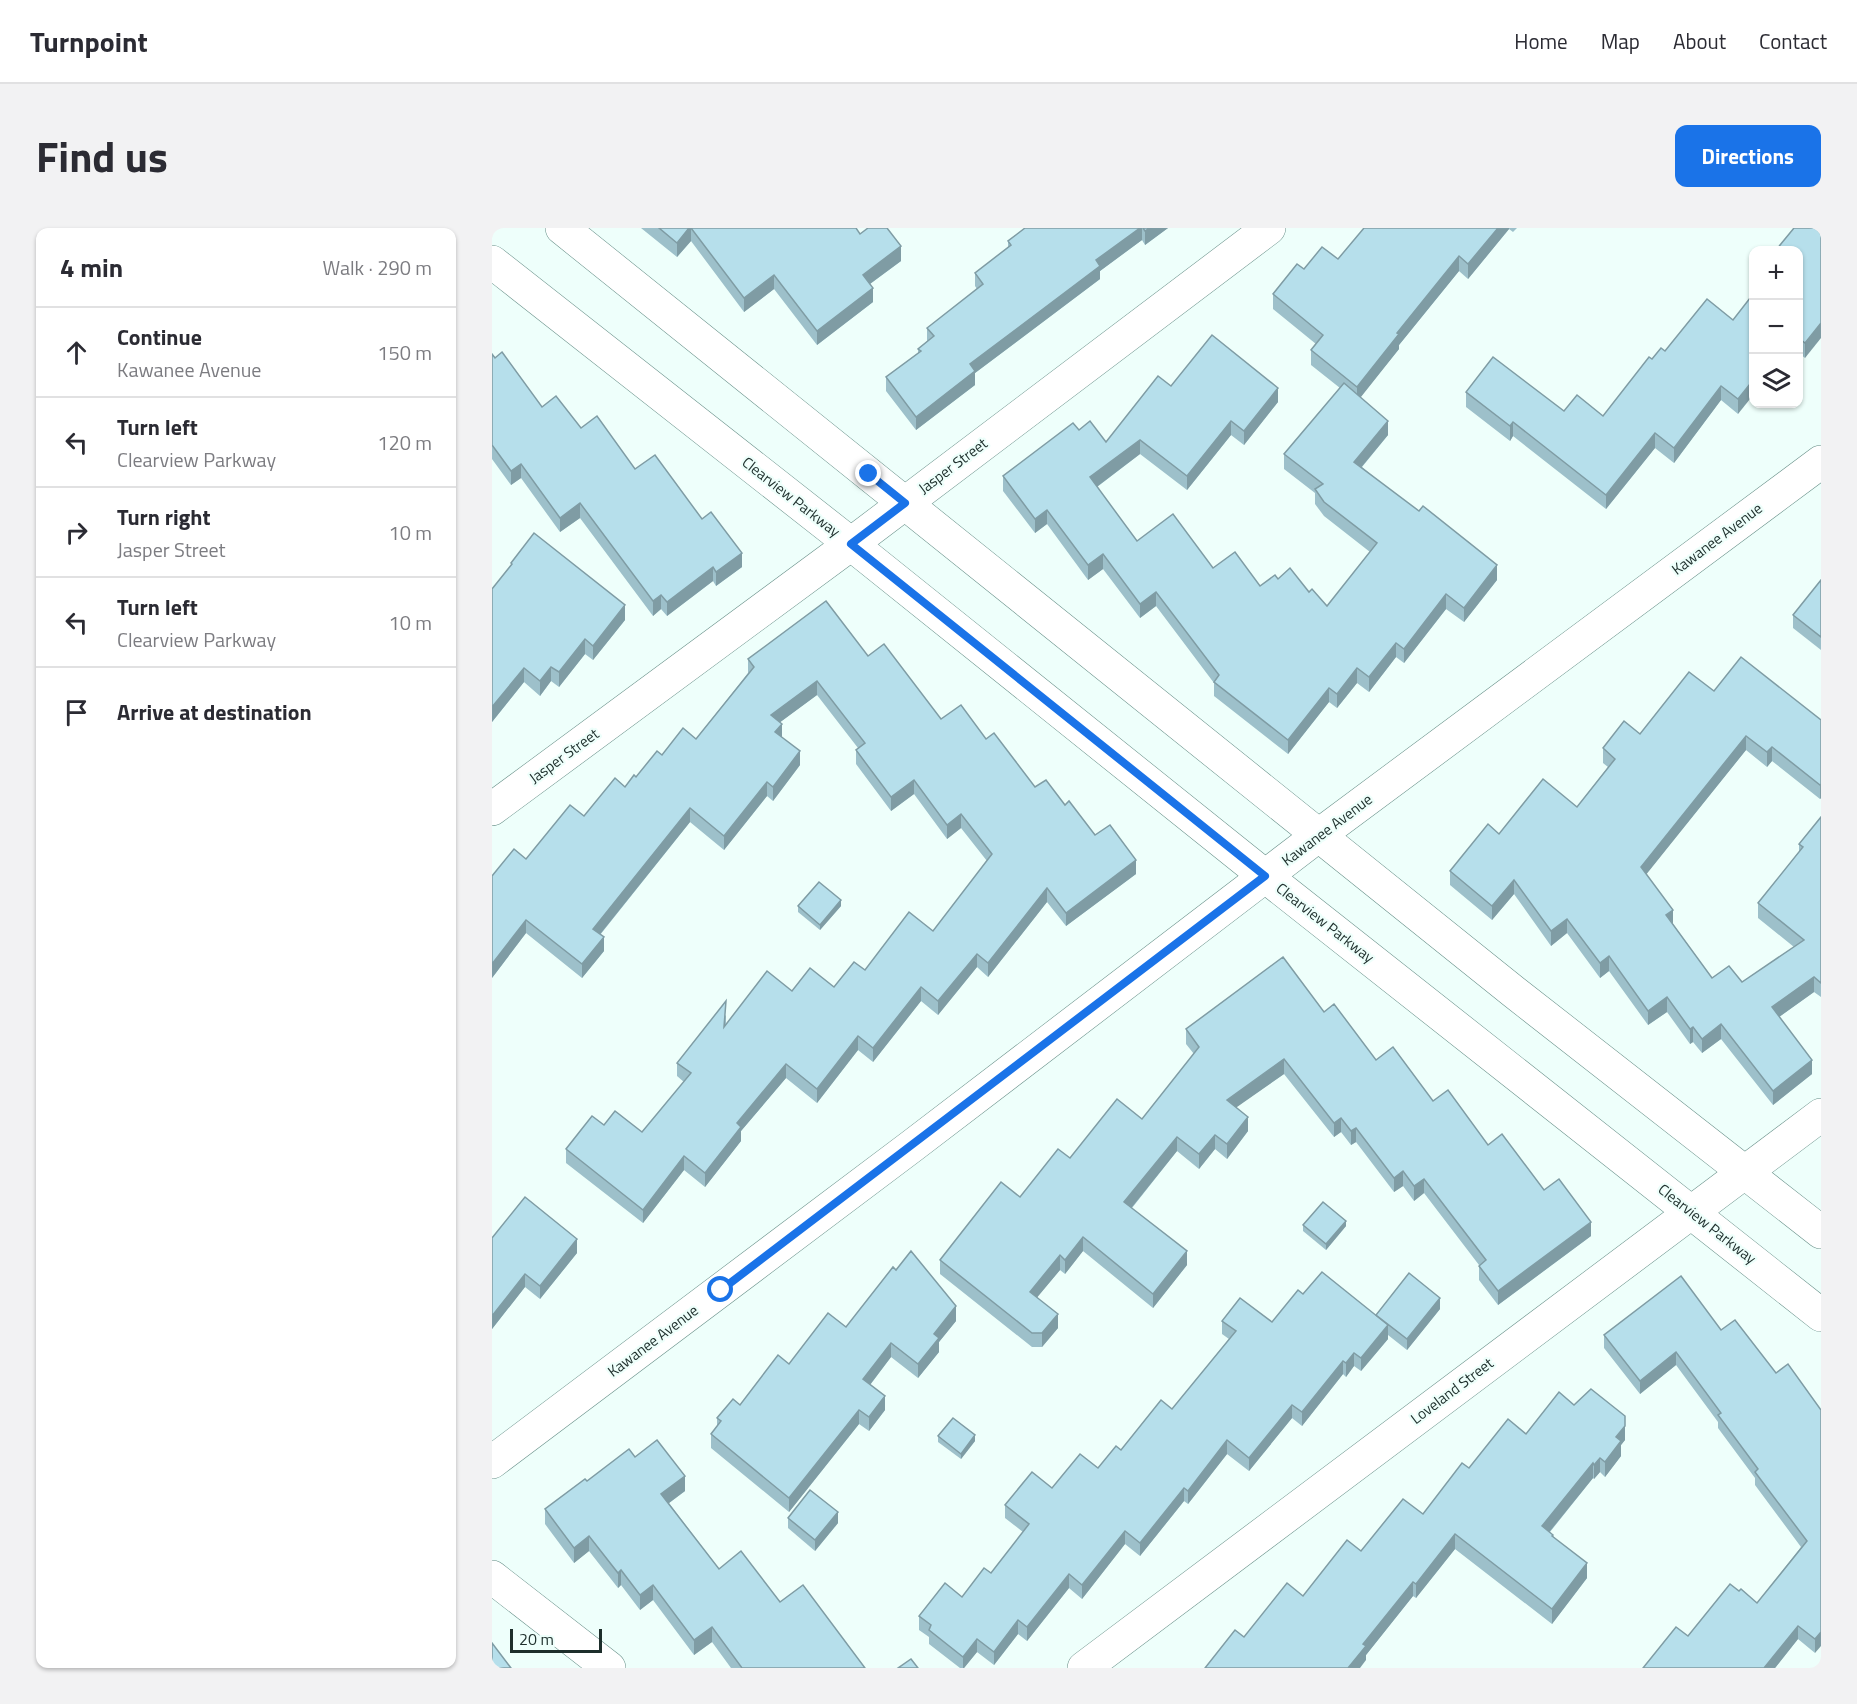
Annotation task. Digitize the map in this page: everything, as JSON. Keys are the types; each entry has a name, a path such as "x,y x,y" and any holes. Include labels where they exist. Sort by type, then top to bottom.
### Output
{"street":[{"path":"562,228 1576,1041 1821,1232"},
{"name":"Jasper Street","path":"492,809 851,544 1269,228"},
{"name":"Clearview Parkway","path":"492,262 851,544 1265,876 1821,1315"},
{"name":"Kawanee Avenue","path":"492,1462 903,1154 1319,835 1821,462"},
{"name":"Loveland Street","path":"1084,1668 1821,1114"},
{"path":"492,1577 609,1668"}],"building":[{"path":"659,228 689,228 677,243"},
{"path":"691,228 856,228 860,234 868,228 887,228 901,246 863,275 873,288 817,331 774,275 744,298"},
{"path":"1025,228 1140,228 1096,260 1100,266 970,364 975,371 916,417 886,377 921,351 918,349 934,336 927,328 983,284 975,273 1011,245 1008,241"},
{"path":"1364,228 1498,228 1468,264 1459,256 1357,387 1311,350 1323,335 1273,294 1297,264 1304,269 1322,247 1338,259"},
{"path":"1794,228 1821,228 1821,323 1805,343 1803,341 1803,246 1779,246"},
{"path":"1707,299 1733,320 1749,299 1749,385 1738,399 1721,386 1674,448 1655,433 1606,495 1513,422 1510,426 1466,392 1493,357 1564,411 1577,395 1603,416 1649,357 1652,359 1661,348 1665,351"},
{"path":"1212,335 1278,388 1244,431 1231,421 1187,476 1140,440 1090,477 1137,541 1173,514 1213,568 1235,552 1260,586 1275,575 1278,579 1290,568 1309,592 1312,589 1327,606 1377,543 1324,502 1315,489 1323,484 1284,454 1344,383 1388,421 1354,462 1419,511 1423,506 1497,565 1464,608 1446,594 1404,649 1396,643 1369,677 1357,668 1337,694 1329,688 1288,740 1214,682 1219,675 1156,592 1140,604 1103,554 1088,565 1047,510 1035,519 1003,476 1073,423 1079,430 1090,421 1106,442 1158,376 1171,386"},
{"path":"502,352 542,407 556,396 581,428 597,416 635,469 655,455 702,519 711,512 742,553 716,572 713,567 667,602 661,595 653,601 580,503 560,518 521,464 511,471 492,445 492,354 495,358"},
{"path":"534,533 625,605 593,646 585,639 559,672 551,667 540,681 524,668 492,707 492,589"},
{"path":"1821,580 1821,637 1793,615"},
{"path":"826,601 868,656 884,644 941,719 961,705 986,739 994,733 1035,787 1046,780 1065,805 1069,801 1095,835 1110,825 1136,860 1066,913 1047,888 988,963 977,954 938,1001 921,987 873,1048 858,1036 817,1089 786,1064 737,1123 741,1127 705,1173 684,1156 643,1210 566,1149 592,1116 604,1125 615,1111 642,1132 691,1073 677,1063 726,1001 724,1027 767,971 792,991 810,968 834,987 854,962 865,970 909,912 933,931 992,854 961,814 947,825 914,780 891,797 856,750 865,743 817,681 771,715 782,724 775,732 800,751 773,787 767,782 724,836 690,808 593,929 604,937 582,964 526,920 492,964 492,876 514,849 526,859 570,805 584,816 615,778 625,787 657,751 662,755 683,728 696,739 754,667 748,659"},
{"path":"1741,657 1821,720 1821,784 1772,747 1767,752 1746,736 1641,867 1673,910 1666,915 1712,978 1729,966 1742,982 1804,940 1758,903 1803,847 1799,844 1821,817 1821,983 1814,977 1772,1007 1812,1060 1773,1091 1721,1024 1702,1039 1693,1027 1690,1029 1667,997 1648,1011 1609,956 1600,963 1567,919 1551,931 1514,880 1492,906 1450,871 1488,824 1499,834 1543,779 1577,807 1615,759 1603,748 1624,721 1640,734 1689,672 1714,691"},
{"path":"819,882 841,900 820,925 798,906"},
{"path":"1283,957 1324,1012 1334,1004 1376,1060 1393,1047 1433,1101 1448,1090 1488,1145 1502,1134 1544,1190 1559,1179 1591,1222 1498,1291 1479,1266 1486,1260 1424,1179 1414,1186 1403,1171 1394,1178 1356,1128 1351,1131 1341,1118 1334,1123 1284,1059 1227,1100 1248,1117 1227,1144 1215,1135 1199,1154 1177,1137 1124,1202 1187,1251 1153,1294 1083,1237 1065,1260 1060,1255 1030,1292 1058,1314 1042,1333 1032,1333 940,1260 1001,1182 1020,1197 1058,1149 1070,1158 1117,1099 1142,1119 1199,1047 1186,1029"},
{"path":"525,1197 577,1239 540,1286 525,1274 492,1316 492,1238"},
{"path":"1323,1202 1346,1221 1326,1244 1303,1225"},
{"path":"911,1251 956,1306 934,1334 939,1338 918,1364 891,1343 863,1379 885,1396 869,1417 859,1410 789,1498 711,1434 721,1421 717,1418 733,1399 740,1405 778,1355 789,1364 828,1313 846,1327 893,1267 896,1270"},
{"path":"1322,1272 1388,1325 1361,1358 1354,1353 1346,1363 1343,1361 1302,1412 1292,1405 1249,1458 1227,1440 1188,1491 1184,1488 1140,1543 1125,1531 1082,1585 1069,1574 1027,1627 1018,1620 994,1652 977,1639 963,1657 929,1630 931,1625 919,1616 945,1583 962,1597 984,1568 991,1573 1029,1524 1005,1505 1032,1472 1052,1488 1080,1454 1098,1468 1116,1446 1121,1450 1161,1400 1172,1409 1236,1331 1222,1321 1240,1298 1272,1322 1298,1290 1303,1294"},
{"path":"1409,1273 1440,1298 1407,1339 1376,1315"},
{"path":"1681,1276 1721,1330 1735,1320 1776,1373 1788,1364 1821,1410 1821,1632 1815,1639 1798,1626 1764,1668 1643,1668 1676,1627 1688,1636 1730,1584 1739,1591 1741,1589 1757,1603 1807,1541 1755,1472 1758,1469 1718,1415 1721,1413 1676,1352 1640,1381 1604,1335"},
{"path":"1591,1389 1625,1416 1625,1426 1616,1437 1621,1441 1605,1462 1600,1458 1594,1465 1593,1463 1542,1526 1587,1563 1552,1609 1455,1534 1416,1584 1413,1582 1363,1644 1366,1646 1348,1668 1205,1668 1235,1630 1244,1637 1287,1583 1303,1596 1347,1540 1361,1551 1403,1499 1423,1514 1462,1463 1469,1468 1508,1419 1526,1434 1559,1392 1574,1405"},
{"path":"953,1418 975,1435 961,1454 938,1436"},
{"path":"657,1440 685,1476 661,1494 719,1569 741,1551 780,1602 803,1585 865,1668 742,1668 712,1627 694,1640 653,1585 640,1595 621,1570 618,1573 589,1536 574,1548 545,1509 629,1449 635,1457"},
{"path":"810,1490 838,1512 815,1540 788,1518"},
{"path":"492,1643 511,1668 492,1668"},
{"path":"911,1659 918,1668 898,1668"}],"route":[{"path":"721,1290 1265,876 851,544 905,503 869,474"}]}
